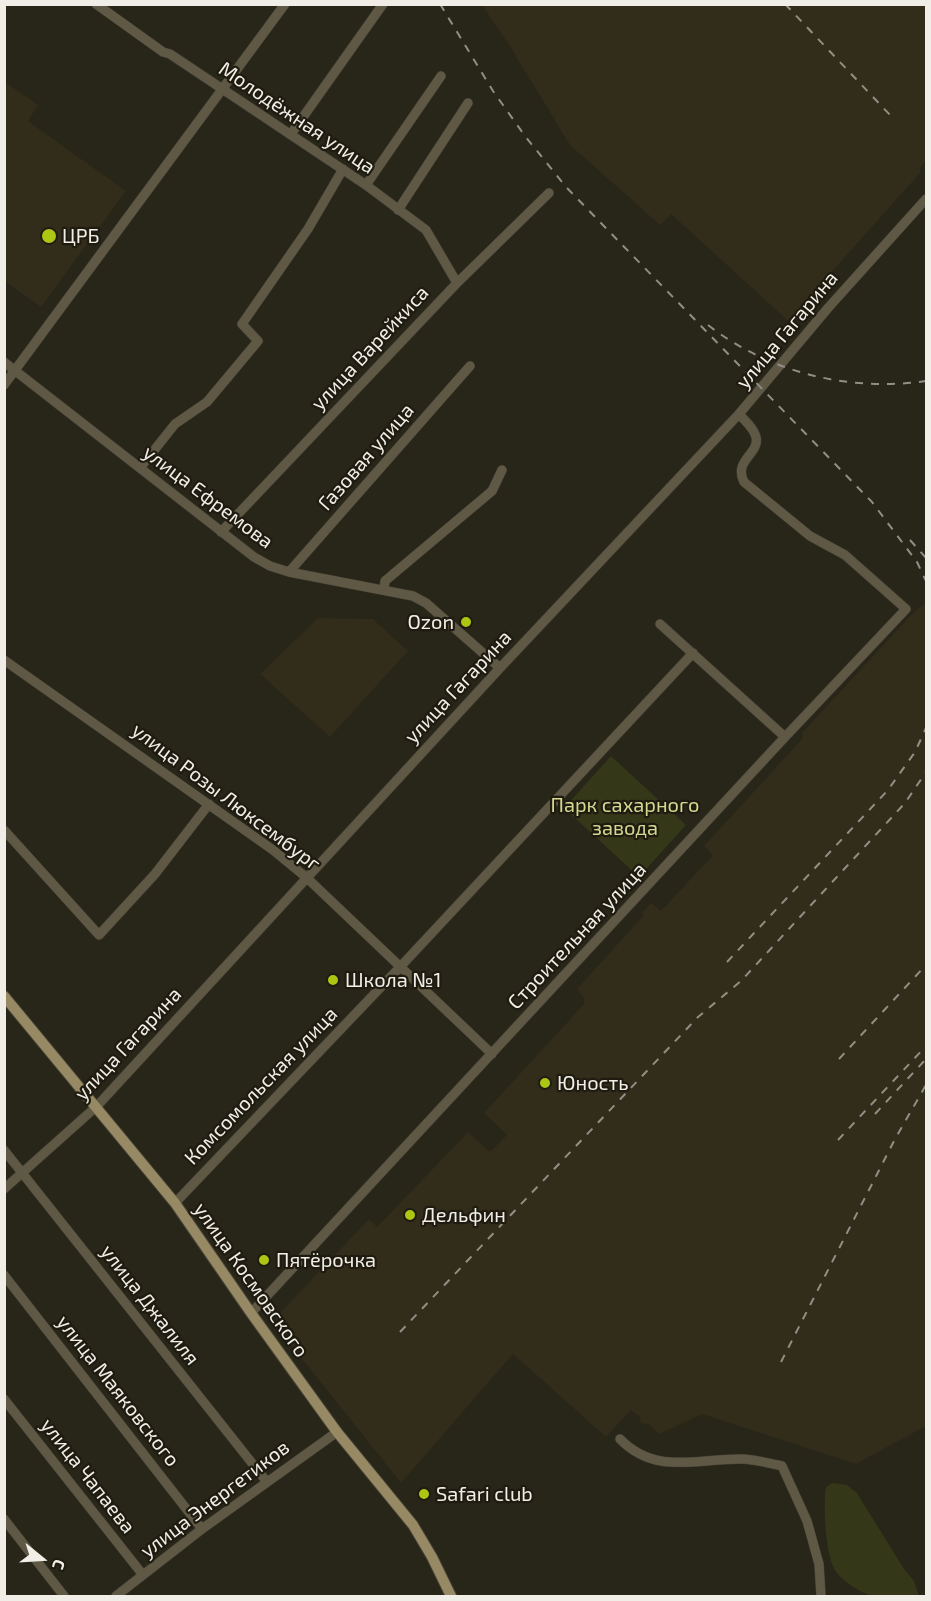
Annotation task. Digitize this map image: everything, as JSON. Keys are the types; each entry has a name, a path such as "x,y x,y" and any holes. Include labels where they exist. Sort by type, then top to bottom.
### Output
{"main road":[{"name":"улица Космовского","path":"4,996 175,1203 251,1313 338,1432 413,1525 451,1596"}],"street":[{"name":"Молодёжная улица","path":"96,4 343,169 426,231 457,283"},
{"path":"4,385 285,4"},
{"path":"291,134 383,4"},
{"path":"366,185 441,76"},
{"path":"398,210 468,103"},
{"path":"140,468 175,424 207,402 258,341 242,324 308,230 343,169"},
{"name":"улица Варейкиса","path":"221,532 457,283 549,193"},
{"name":"улица Гагарина","path":"4,1189 97,1106 500,668 739,414 828,308 927,199"},
{"name":"улица Ефремова","path":"4,362 16,369 254,557 288,572 413,596 426,603 500,668"},
{"name":"Газовая улица","path":"288,572 470,366"},
{"name":"Строительная улица","path":"251,1313 906,609 845,555 810,536 744,482 741,470 754,449 756,436 739,414"},
{"path":"384,589 385,581 492,491 502,470"},
{"path":"660,624 785,737"},
{"name":"Комсомольская улица","path":"175,1203 401,966 693,653"},
{"name":"улица Розы Люксембург","path":"4,660 209,804 307,878 492,1054"},
{"path":"4,830 99,935 154,874 209,804"},
{"name":"улица Джалиля","path":"4,1150 267,1482"},
{"name":"улица Маяковского","path":"4,1275 202,1529"},
{"name":"улица Чапаева","path":"4,1399 143,1575"},
{"name":"улица Энергетиков","path":"120,1595 202,1529 338,1432"},
{"path":"620,1439 640,1455 654,1461 675,1463 741,1459 782,1466 807,1521 819,1564 821,1596"},
{"path":"4,1519 64,1596"}],"shaded area":[{"path":"482,5 926,5 926,161 920,168 920,173 788,321 671,214 660,225 570,145"},
{"name":"ЦРБ","path":"5,82 38,105 28,121 126,191 41,307 5,281"},
{"path":"926,602 926,1426 856,1464 702,1414 659,1434 647,1423 645,1425 639,1421 641,1418 631,1410 606,1437 513,1354 401,1483 276,1326 277,1316 369,1219 377,1227 468,1132 490,1152 507,1135 484,1113 584,1004 584,998 577,989 644,915 642,913 651,903 661,911 713,855 704,846 803,738 802,733 912,614"},
{"path":"318,618 373,619 408,651 330,737 260,674"}],"green space":[{"name":"Парк сахарного завода","path":"611,756 686,825 639,877 564,808"},
{"path":"832,1483 847,1485 857,1493 904,1569 914,1581 919,1596 889,1598 872,1596 853,1587 837,1573 827,1544 825,1518 826,1487"}],"railway":[{"path":"440,4 493,91 566,187 872,502 917,562 926,581"},
{"path":"785,4 891,116"},
{"path":"708,325 757,356 811,375 868,384 926,381"},
{"path":"910,540 926,558"},
{"path":"727,962 888,790 915,752 926,728"},
{"path":"400,1332 698,1017 741,981 905,803 926,772"},
{"path":"839,1059 926,965"},
{"path":"838,1140 926,1046"},
{"path":"875,1114 926,1059"},
{"path":"781,1362 895,1139 926,1085"}],"place":[{"name":"ЦРБ","path":"49,236"},
{"name":"Ozon","path":"466,622"},
{"name":"Школа №1","path":"333,980"},
{"name":"Юность","path":"545,1083"},
{"name":"Дельфин","path":"410,1215"},
{"name":"Пятёрочка","path":"264,1260"},
{"name":"Safari club","path":"424,1494"}]}
